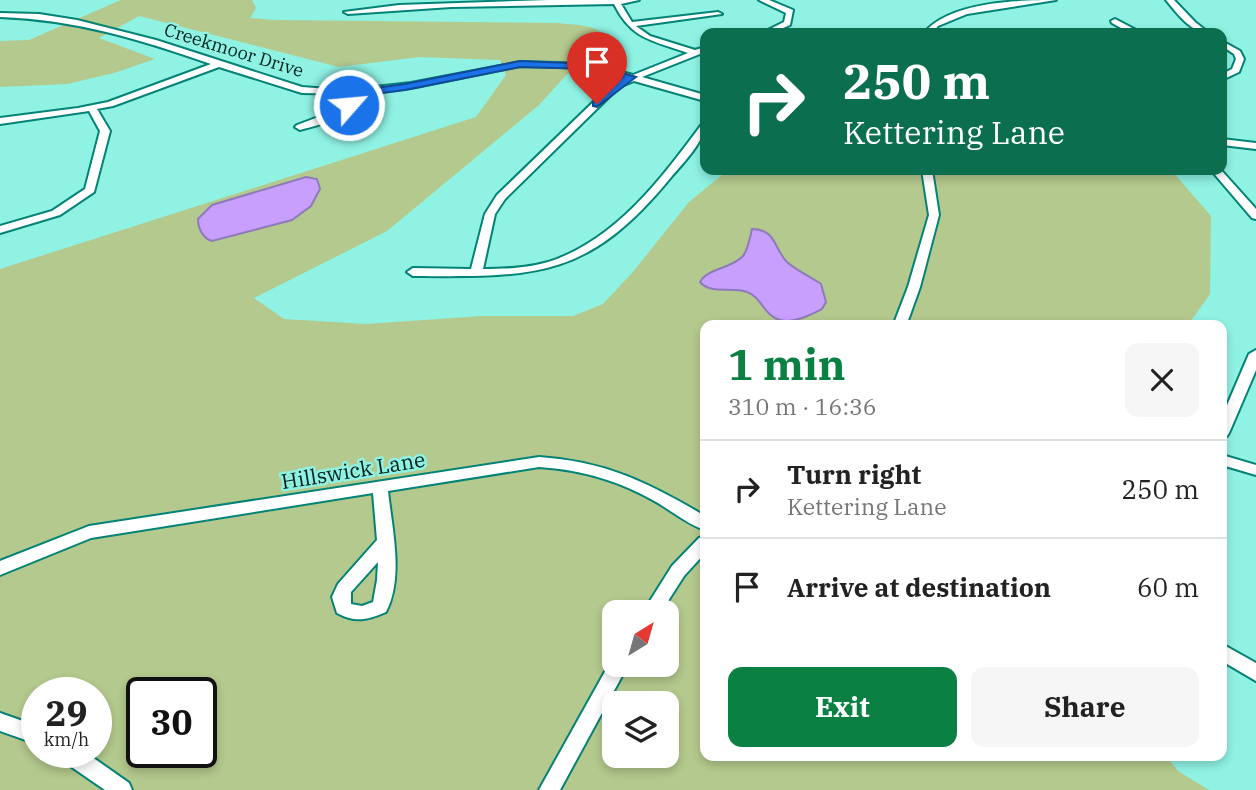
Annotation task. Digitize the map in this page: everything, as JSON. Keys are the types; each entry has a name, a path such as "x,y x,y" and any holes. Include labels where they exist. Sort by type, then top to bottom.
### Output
{"street":[{"path":"348,12 544,2 618,3 635,0"},
{"path":"763,0 790,12 787,23 776,28"},
{"path":"931,28 934,23 954,15 1052,0"},
{"path":"1170,0 1200,28"},
{"path":"618,3 629,25 642,36 693,52"},
{"path":"629,25 718,14"},
{"name":"Creekmoor Drive","path":"0,15 37,15 81,22 302,90 356,93 405,87 520,64 592,66 700,97"},
{"path":"1115,21 1127,28"},
{"path":"1227,47 1240,60 1236,69 1227,74"},
{"path":"476,272 490,214 501,198 616,85 700,50"},
{"path":"0,121 92,108 136,96 217,65"},
{"path":"300,127 344,110 354,100 356,93"},
{"path":"0,230 55,212 90,190 105,131 92,108"},
{"path":"414,272 476,272 542,267 573,257 592,247 643,205 700,132"},
{"path":"1227,143 1256,146"},
{"path":"901,320 914,287 934,215 928,175"},
{"path":"1220,175 1256,216"},
{"path":"1227,421 1256,354"},
{"path":"1227,461 1256,470"},
{"name":"Hillswick Lane","path":"0,568 89,532 539,463 560,463 617,474 700,521"},
{"path":"380,487 384,543"},
{"path":"660,600 678,572 700,548"},
{"path":"1227,655 1256,673"},
{"path":"550,790 612,677"},
{"path":"0,722 21,730"},
{"path":"90,768 121,790"}],"green space":[{"path":"121,0 252,0 256,8 250,18 557,23 586,26 604,34 608,39 570,71 539,105 387,231 254,298 284,319 366,324 482,316 573,316 603,304 632,273 689,202 722,175 1175,175 1211,216 1210,294 1192,320 700,320 700,761 1170,761 1178,771 1209,790 0,790 0,269 476,117 506,75 500,60 419,57 339,67 139,16 99,38 155,59 114,73 67,84 0,87 0,41 29,40"}],"shaded area":[{"path":"306,177 317,179 320,189 311,206 292,220 212,241 202,233 198,219 212,205"},
{"path":"752,229 766,232 787,262 821,284 826,302 822,309 796,320 780,320 774,318 752,294 710,288 700,282 708,274 738,260 748,247"}],"route":[{"path":"349,105 356,93 405,87 520,64 592,66 632,77 616,85 597,104"}]}
